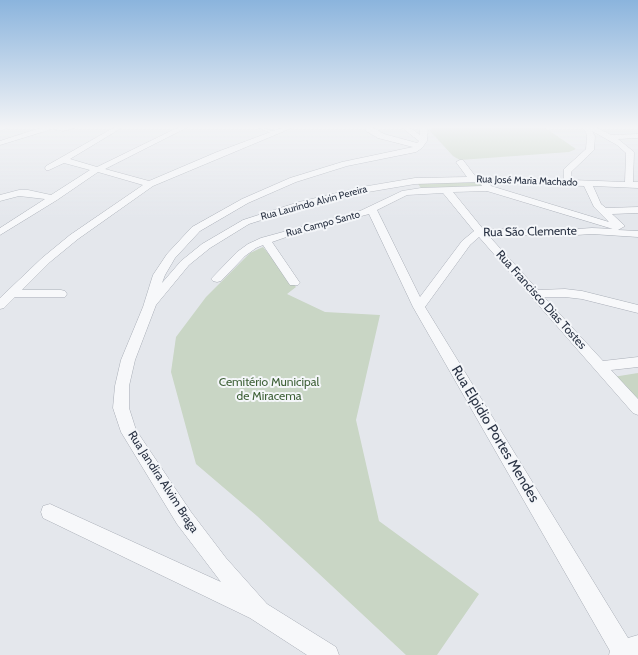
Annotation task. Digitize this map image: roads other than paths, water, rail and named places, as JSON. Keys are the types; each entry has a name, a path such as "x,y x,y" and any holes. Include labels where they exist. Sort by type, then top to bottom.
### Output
{"street":[{"path":"49,168 68,158"},
{"path":"0,232 96,170 122,158"},
{"path":"0,305 14,293 46,260 74,236 150,184 212,158"},
{"name":"Rua Jandira Alvim Braga","path":"328,655 259,612 219,565 184,518 129,432 121,408 122,386 128,360 149,307 159,275 171,256 196,229 216,216 245,201 299,178 345,164 378,158"},
{"path":"569,182 567,178 567,171 582,158"},
{"path":"631,158 634,185"},
{"path":"64,160 150,184"},
{"path":"460,162 473,179"},
{"name":"Rua José Maria Machado","path":"415,181 473,179 486,184 569,182 634,185"},
{"path":"415,181 421,191"},
{"name":"Rua Laurindo Alvin Pereira","path":"149,307 185,263 194,255 232,229 246,222 302,204 370,188 415,181"},
{"path":"587,183 598,205 603,211 630,232 638,241"},
{"path":"486,184 630,232"},
{"name":"Rua Campo Santo","path":"217,279 241,254 252,246 266,240 353,216 372,209 396,196 405,193 446,190 486,184"},
{"name":"Rua Francisco Dias Tostes","path":"446,190 479,232 638,409"},
{"path":"0,198 19,193 28,193 54,198"},
{"name":"Rua Elpidio Portes Mendes","path":"372,209 420,307 626,652"},
{"path":"603,211 638,210"},
{"name":"Rua São Clemente","path":"420,307 466,243 479,232 630,232"},
{"path":"266,240 294,283"},
{"path":"14,293 62,294"},
{"path":"535,294 559,293 582,295 638,309"},
{"path":"600,366 638,362"},
{"path":"50,512 259,612"}],"park label":[{"name":"Cemitério Municipal de Miracema","path":"269,389"}]}
